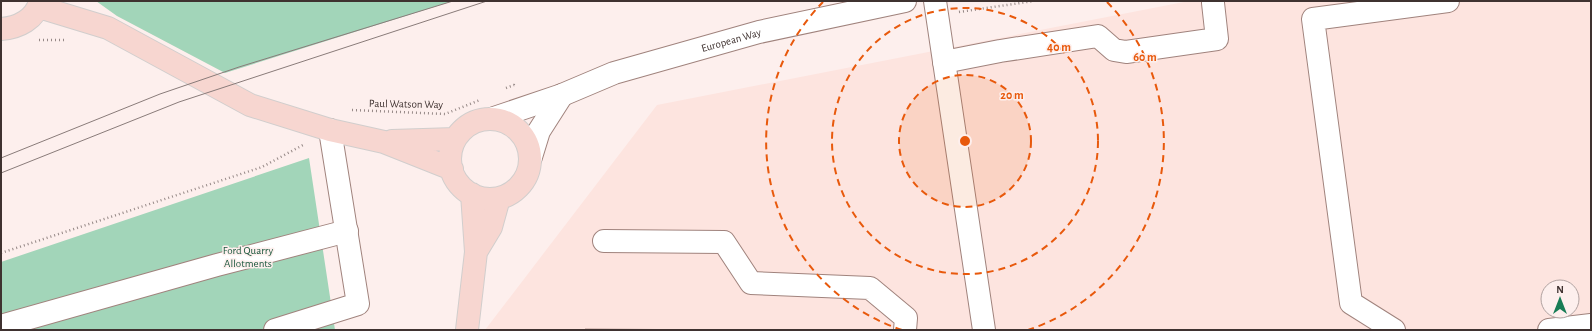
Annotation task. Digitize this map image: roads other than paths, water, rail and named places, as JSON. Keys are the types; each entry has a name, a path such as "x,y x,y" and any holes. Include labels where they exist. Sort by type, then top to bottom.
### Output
{"main road":[{"path":"1,29 11,29 25,23 39,4 108,28 250,105 330,130 384,142 452,169"},
{"path":"494,118 504,121 516,128 524,136 530,149 531,157 527,176 519,188 500,198 485,199 472,194 460,186 455,180 450,153 455,139 461,131 472,122 494,118"},
{"path":"384,142 455,139"},
{"path":"467,330 476,252 472,194"},
{"path":"476,252 491,227 500,198"}],"street":[{"name":"European Way","path":"494,118 562,95 614,73 759,32 906,1"},
{"path":"1394,330 1351,303 1313,19 1448,1"},
{"path":"944,62 1000,51 1098,36 1114,50 1126,52 1217,38 1213,3"},
{"path":"936,8 984,330"},
{"path":"531,157 539,131 562,95"},
{"path":"275,330 358,304 330,130"},
{"path":"1,326 218,265 347,231"},
{"path":"604,241 724,242 751,284 870,288 906,318 905,330"},
{"path":"1549,330 1591,324"}],"tram line":[{"path":"1,158 160,94 239,67 453,1"},
{"path":"1,173 179,102 487,1"}],"park label":[{"name":"Ford Quarry Allotments","path":"248,256"}]}
